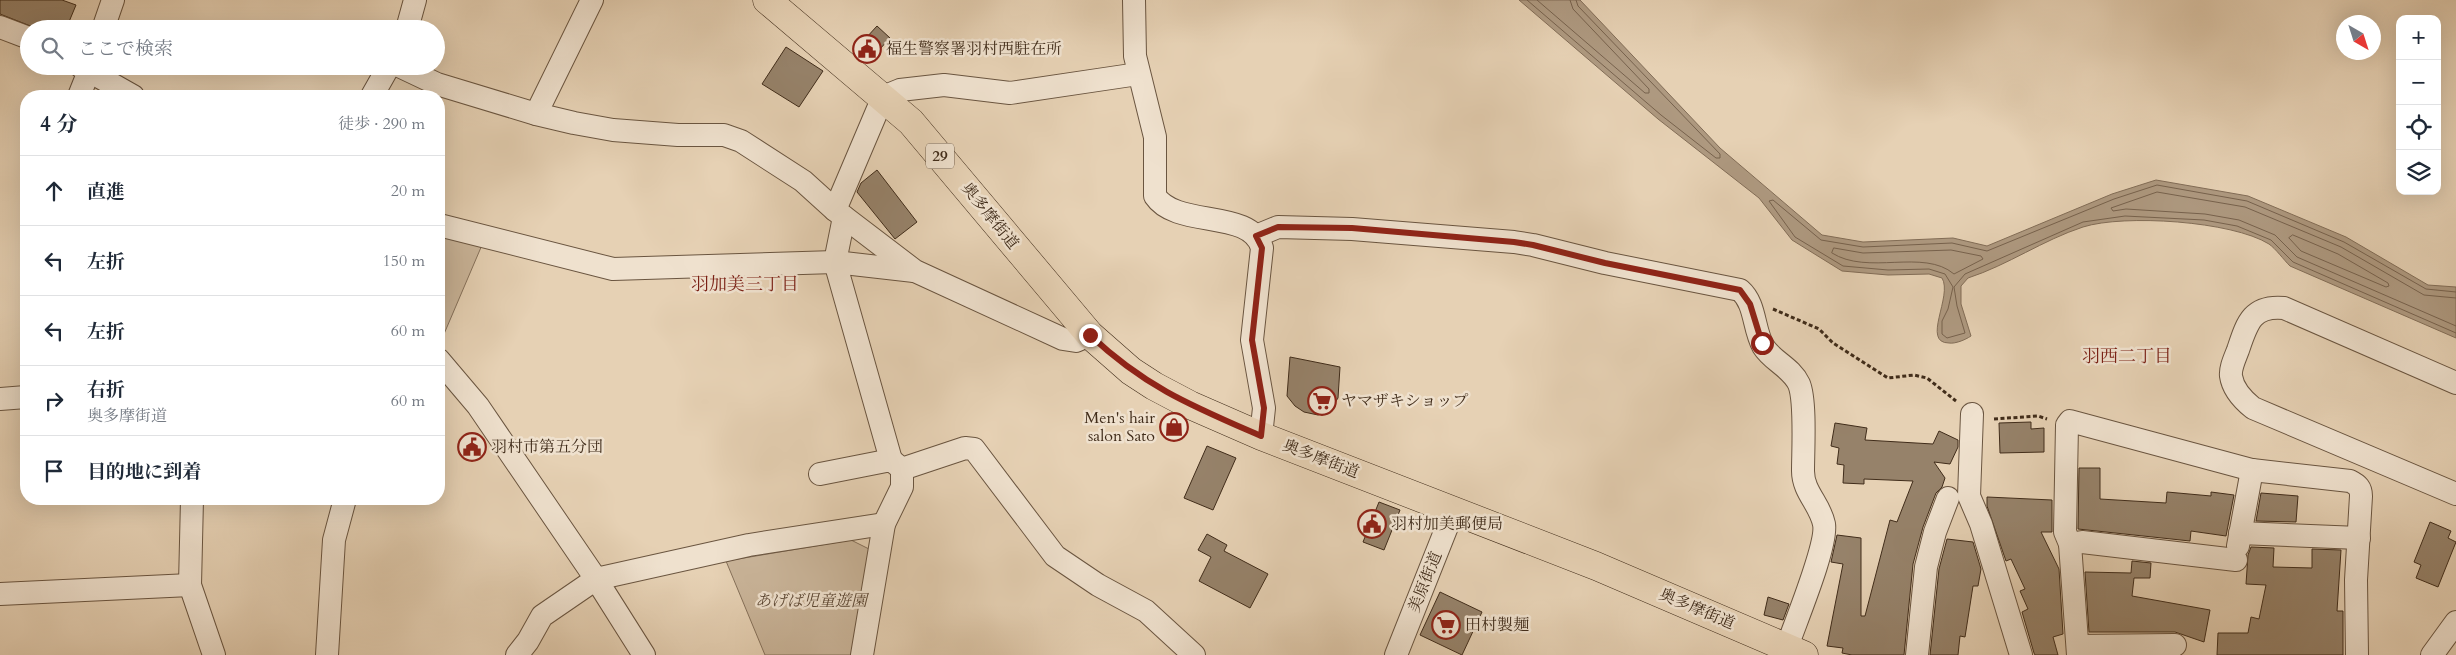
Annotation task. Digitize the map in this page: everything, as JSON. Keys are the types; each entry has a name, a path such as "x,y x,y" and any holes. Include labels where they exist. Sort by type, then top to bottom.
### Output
{"main road":[{"name":"奥多摩街道","path":"767,0 883,97 923,136 1090,335 1131,371 1154,386 1190,405 1261,436 1454,509 1596,566 1796,651"}],"street":[{"path":"107,20 113,0"},
{"path":"409,20 415,0"},
{"path":"536,114 592,0"},
{"path":"1134,0 1135,56 1155,137 1154,190 1160,204 1170,211 1237,225 1256,236 1262,248 1252,340 1264,408 1261,436"},
{"path":"0,27 20,35"},
{"path":"862,655 884,524 902,487 835,262 840,214 883,97 900,90 944,85 1010,93 1138,74"},
{"path":"81,90 85,75"},
{"path":"98,75 123,90"},
{"path":"375,90 384,75"},
{"path":"418,75 437,84 536,114 613,130 724,135 741,141 803,181 840,214 916,271 1063,339 1076,341 1090,335"},
{"path":"445,227 613,269 835,262 916,271"},
{"path":"1256,236 1278,227 1352,228 1533,245 1605,263 1740,290 1750,304 1764,347 1799,384 1802,406 1803,482 1824,525 1823,544 1796,651"},
{"path":"2456,383 2284,308 2272,307 2260,311 2246,324 2231,375 2234,387 2253,408 2456,494"},
{"path":"445,371 478,406 596,579 644,655"},
{"path":"0,398 20,397"},
{"path":"1972,414 1968,496 1981,524 2021,655"},
{"path":"2175,645 2078,651 2070,544 2065,532 2066,425 2070,421 2252,470 2350,482 2361,489 2356,580 2357,655"},
{"path":"820,474 897,465 965,448 974,449 1055,556 1098,584 1146,611 1194,655"},
{"path":"2070,544 2082,542 2236,567 2240,533 2252,470"},
{"path":"1917,655 1926,567 1935,532 1948,498"},
{"path":"192,505 190,585 214,655"},
{"path":"326,655 334,540 343,505"},
{"name":"美原街道","path":"1396,655 1454,509"},
{"path":"517,655 528,641 542,616 596,579 749,545 884,524"},
{"path":"2240,533 2359,538"},
{"path":"0,594 190,585"},
{"path":"2432,655 2456,622"}],"path":[{"path":"1750,304 1776,310 1819,329 1833,343 1888,378 1914,375 1927,378 1972,414 1991,420 2038,416 2066,425"}],"green space":[{"path":"445,235 482,245 445,332"},
{"name":"あげば児童遊園","path":"851,540 869,549 857,655 765,655 726,561"}],"water":[{"path":"1519,0 1580,0 1720,148 1822,235 1863,242 1953,238 1987,246 2112,194 2156,180 2248,196 2346,237 2428,285 2456,287 2456,338 2290,266 2269,244 2252,236 2205,225 2177,222 2124,221 2101,223 2068,232 1983,273 1968,278 1961,286 1961,304 1971,336 1954,343 1941,341 1937,327 1944,296 1942,278 1929,274 1888,275 1842,271 1792,240 1759,198 1658,119"}],"building":[{"path":"0,0 62,0 76,5 70,20 20,20 20,22 0,14"},
{"path":"877,26 890,38 868,62 855,50"},
{"path":"786,47 823,71 799,107 762,84"},
{"path":"877,170 917,222 895,239 857,192 861,183"},
{"path":"1290,357 1340,367 1338,398 1330,410 1318,415 1304,412 1295,406 1287,396"},
{"path":"2031,422 2031,429 2044,428 2044,452 2000,453 1999,423"},
{"path":"1835,423 1867,428 1865,440 1933,444 1939,431 1958,440 1958,447 1950,464 1934,462 1945,478 1942,487 1936,493 1923,527 1913,564 1904,655 1852,655 1842,653 1843,648 1827,646 1843,564 1831,562 1837,535 1861,538 1861,616 1865,616 1890,520 1897,522 1913,481 1864,479 1864,484 1843,483 1844,465 1837,464 1839,448 1831,446"},
{"path":"1207,446 1236,458 1213,510 1184,498"},
{"path":"2079,468 2100,468 2100,499 2166,503 2167,492 2211,496 2211,492 2234,495 2226,536 2191,531 2190,541 2078,529"},
{"path":"2261,493 2298,496 2296,522 2256,521"},
{"path":"1987,497 2052,500 2052,532 2041,532 2059,569 2063,634 2053,637 2058,655 2035,655 2034,653 2022,612 2028,609 2020,591 2025,589 2011,559 2006,561 1987,506"},
{"path":"1379,502 1400,510 1384,550 1363,542"},
{"path":"2430,522 2451,531 2448,538 2456,542 2438,587 2416,578 2421,565 2414,562"},
{"path":"1207,534 1227,545 1224,551 1268,574 1250,608 1199,581 1211,557 1198,550"},
{"path":"1947,539 1973,542 1981,569 1978,586 1973,586 1965,637 1960,636 1958,655 1930,655 1939,569"},
{"path":"2251,547 2274,548 2273,567 2312,568 2312,549 2341,550 2337,611 2343,611 2343,655 2217,655 2218,633 2248,633 2251,617 2259,619 2266,585 2246,584 2248,555"},
{"path":"2132,561 2151,563 2150,578 2134,578 2132,596 2210,610 2204,642 2175,632 2089,632 2085,572 2131,573"},
{"path":"1440,592 1482,612 1462,655 1420,635"},
{"path":"1768,597 1789,604 1783,620 1764,615"}],"place":[{"name":"福生警察署羽村西駐在所","path":"867,49"},
{"name":"ヤマザキショップ","path":"1322,401"},
{"name":"Men's hair salon Sato","path":"1174,427"},
{"name":"羽村市第五分団","path":"472,447"},
{"name":"羽村加美郵便局","path":"1372,524"},
{"name":"田村製麺","path":"1446,625"}],"district":[{"name":"羽加美三丁目","path":"745,284"},
{"name":"羽西二丁目","path":"2127,356"}],"route":[{"path":"1090,335 1131,371 1154,386 1190,405 1261,436 1264,408 1252,340 1262,248 1256,236 1278,227 1352,228 1514,242 1605,263 1740,290 1750,304 1762,343"}]}
